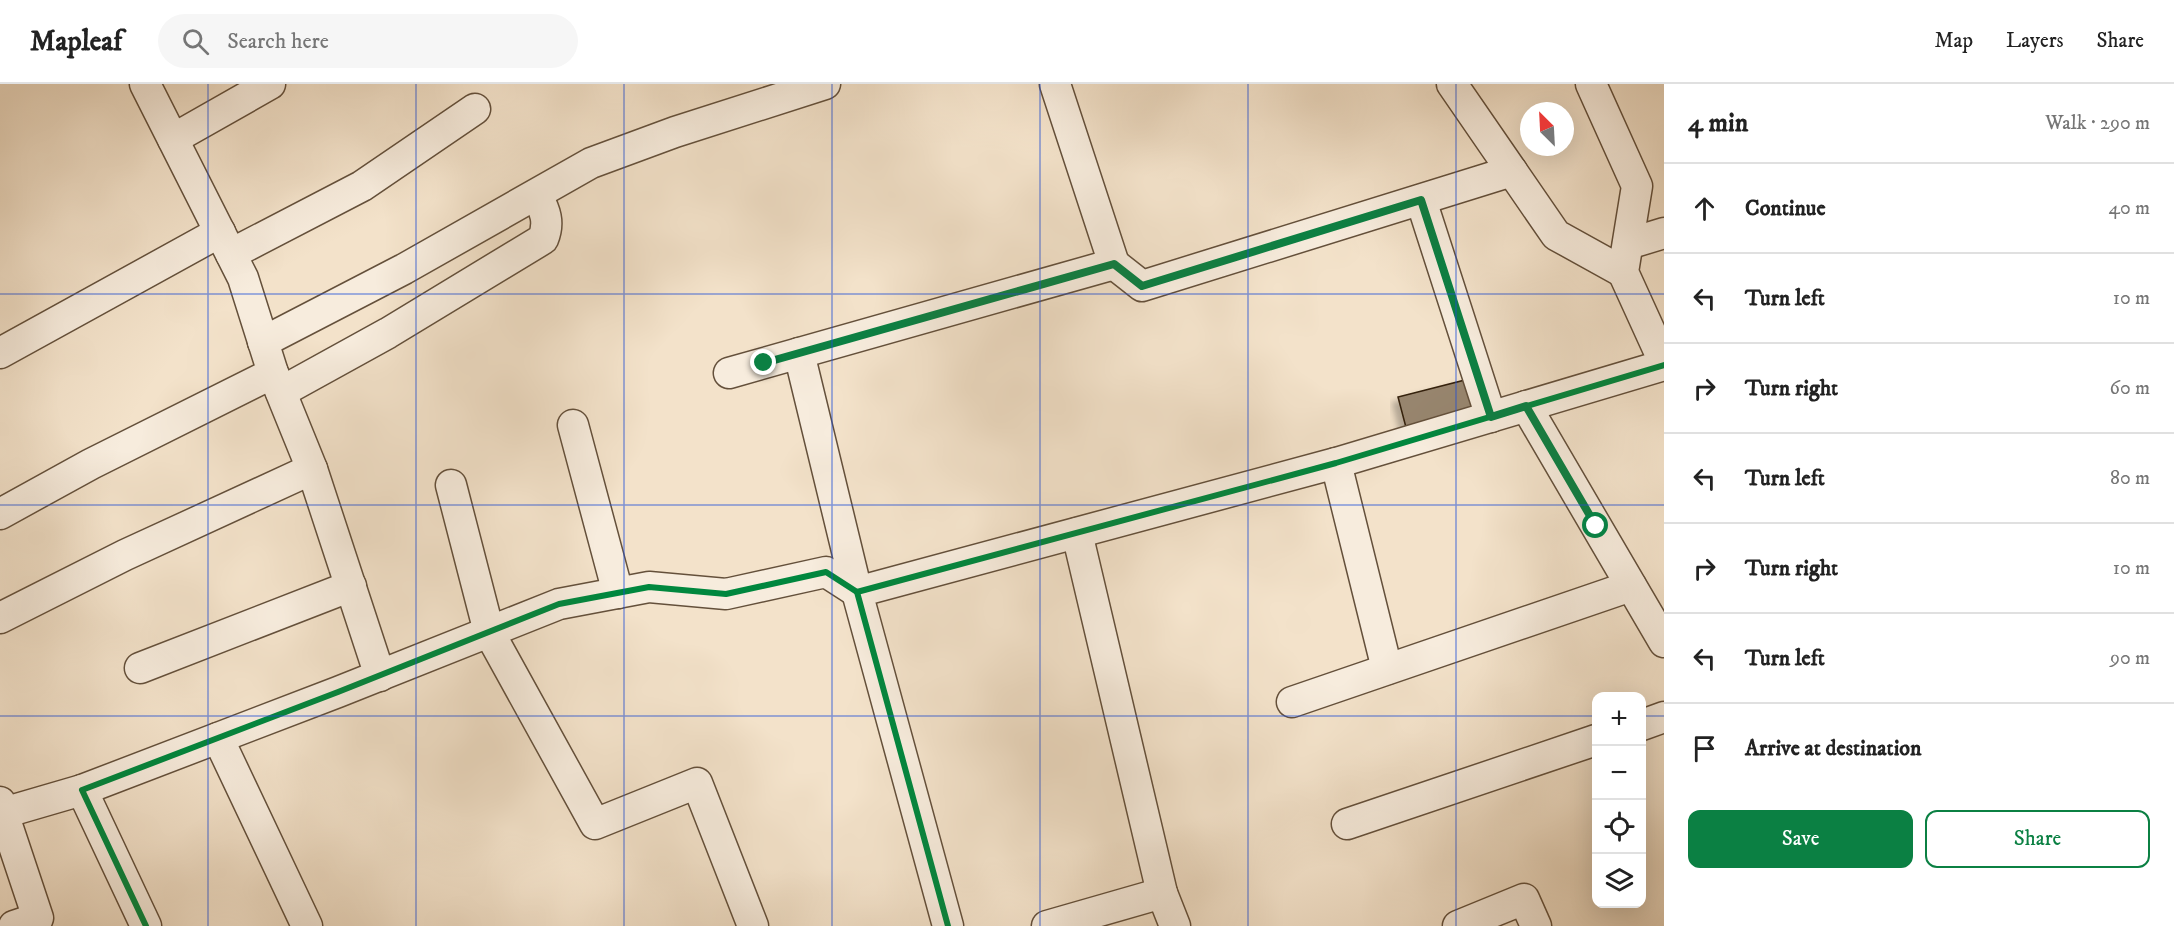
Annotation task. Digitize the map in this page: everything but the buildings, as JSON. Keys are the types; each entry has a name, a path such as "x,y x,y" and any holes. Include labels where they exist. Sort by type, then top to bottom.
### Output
{"street":[{"path":"145,84 243,278 277,382 312,469 380,676"},
{"path":"173,139 270,84"},
{"path":"263,342 404,268 591,164 675,132 825,84"},
{"path":"1055,84 1114,264 1142,286 1512,171"},
{"path":"1452,84 1556,235 1625,258"},
{"path":"14,926 38,918 2,807 82,790 380,676 559,604 649,587 726,594 826,572 857,591 1336,463 1664,363 1625,258 1637,186 1591,84"},
{"path":"0,354 226,243 362,186 475,109"},
{"path":"0,514 91,464 388,333 543,239 547,227 547,215 537,195"},
{"path":"1421,200 1491,417"},
{"path":"1625,258 1664,233"},
{"path":"729,373 1114,264"},
{"path":"799,353 857,591 948,926"},
{"path":"1526,406 1664,642"},
{"path":"573,425 618,593"},
{"path":"1336,463 1387,669"},
{"path":"0,618 124,555 312,469"},
{"path":"451,485 489,632 595,825 697,783 753,926"},
{"path":"1077,533 1162,892 1174,926"},
{"path":"140,668 351,586"},
{"path":"1293,702 1631,586"},
{"path":"1646,723 1664,717"},
{"path":"218,738 307,926"},
{"path":"1347,824 1592,741"},
{"path":"82,790 146,926"},
{"path":"1047,926 1162,892"},
{"path":"1458,926 1524,898 1536,926"}],"cycle path":[{"path":"948,926 857,592 1336,463 1664,365"},
{"path":"146,926 82,790 559,604 649,587 726,594 826,572 857,592"}],"route":[{"path":"764,363 1114,264 1142,286 1421,200 1491,417 1526,406 1596,526"}]}
